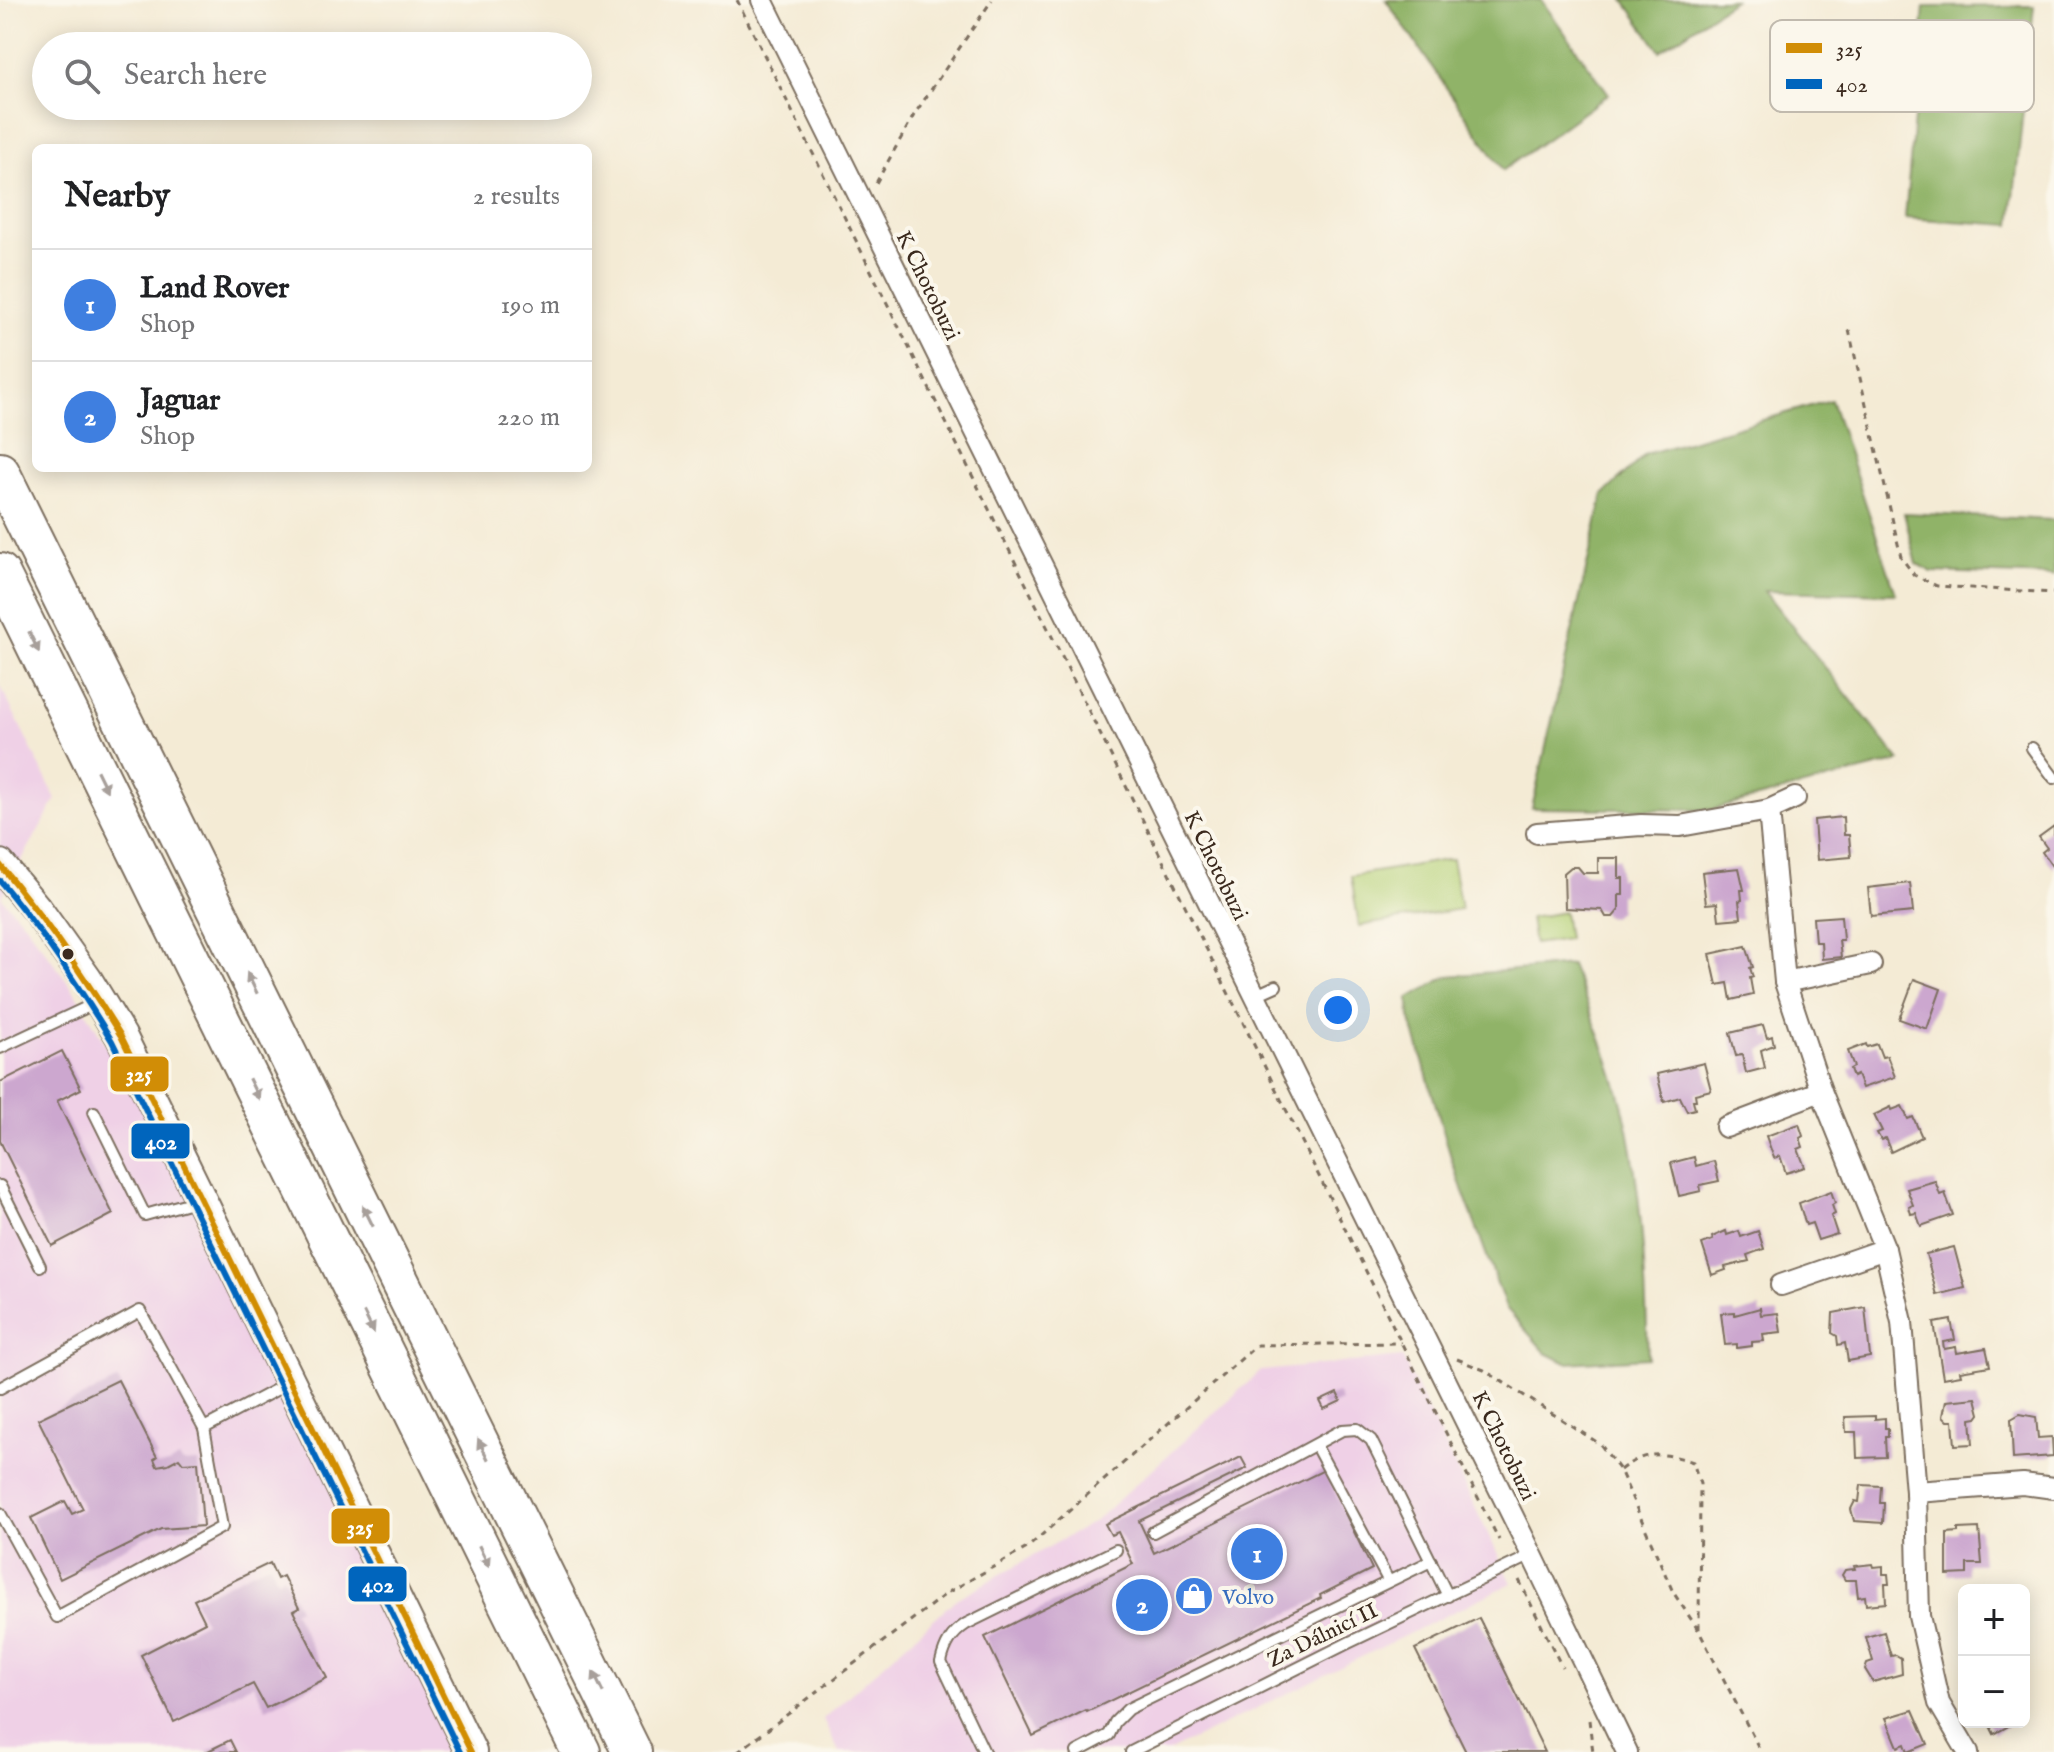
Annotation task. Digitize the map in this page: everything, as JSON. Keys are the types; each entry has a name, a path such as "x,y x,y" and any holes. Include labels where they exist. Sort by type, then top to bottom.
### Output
{"highway":[{"path":"0,472 632,1752"},
{"path":"0,573 581,1752"}],"street":[{"name":"K Chotobuzi","path":"762,0 1256,995 1627,1752"},
{"path":"1537,833 1641,825 1680,826 1769,810 1795,798"},
{"path":"1769,810 1785,982 1821,1091 1885,1249 1902,1322 1916,1492 1919,1616 1939,1703 1968,1752"},
{"path":"0,865 38,911 121,1036 471,1752"},
{"path":"1785,982 1871,964"},
{"path":"1726,1127 1821,1091"},
{"path":"1781,1285 1885,1249"},
{"path":"1916,1492 2023,1484 2054,1488"}],"lane":[{"path":"2032,748 2054,778"},
{"path":"1256,995 1276,986"},
{"path":"0,1048 100,1001"},
{"path":"94,1112 145,1215 201,1199"},
{"path":"0,1186 40,1266"},
{"path":"0,1388 140,1311 204,1428 222,1527 57,1617 0,1513"},
{"path":"204,1428 291,1382"},
{"path":"1153,1532 1342,1430 1357,1429 1371,1440 1448,1596"},
{"path":"1316,1446 1388,1580"},
{"path":"984,1752 941,1662 945,1646 956,1631 966,1624 1116,1550"},
{"name":"Za Dálnicí II","path":"1131,1752 1532,1555"},
{"path":"1077,1752 1109,1735 1115,1722 1128,1709 1431,1561"}],"path":[{"path":"737,0 1499,1540"},
{"path":"838,204 878,181 914,115 992,0"},
{"path":"1849,330 1901,557 1914,575 1937,586 2054,593"},
{"path":"738,1752 947,1593 1027,1548 1257,1345 1401,1343"},
{"path":"1435,1359 1459,1359 1484,1370 1600,1444 1620,1470 1673,1592 1699,1631 1761,1752"},
{"path":"1620,1470 1637,1457 1668,1454 1693,1462 1700,1484 1699,1631"},
{"path":"1519,1580 1568,1679"},
{"path":"1589,1721 1593,1752"}],"shaded area":[{"path":"0,685 56,799 1,897 73,989 188,1185 457,1752 0,1752"},
{"path":"1402,1357 1512,1583 1168,1752 839,1752 823,1719 955,1600 1095,1521 1261,1371"}],"green space":[{"path":"1386,0 1541,0 1609,94 1503,170"},
{"path":"1624,0 1734,0 1660,51"},
{"path":"2034,6 2033,20 1923,20 1924,7"},
{"path":"1915,112 2023,112 2011,225 1905,218"},
{"path":"1831,400 1896,594 1764,591 1900,761 1711,810 1532,808 1603,495 1646,454"},
{"path":"1904,513 2054,520 2054,576 1932,572 1917,564"},
{"path":"1452,859 1461,909 1359,926 1351,876"},
{"path":"1564,912 1568,939 1534,944 1530,918"},
{"path":"1571,965 1607,1056 1628,1127 1641,1228 1648,1358 1566,1363 1546,1353 1506,1308 1453,1164 1410,1017 1409,998 1448,976"}],"building":[{"path":"1843,817 1844,835 1849,835 1851,857 1817,860 1814,820"},
{"path":"2054,826 2054,869 2042,852 2047,848 2039,837"},
{"path":"1598,858 1619,858 1623,895 1619,895 1619,910 1613,917 1606,917 1602,910 1565,908 1564,873 1571,867 1578,867 1583,873 1598,873"},
{"path":"1739,868 1744,890 1741,890 1742,900 1739,901 1741,918 1719,920 1717,903 1706,904 1702,872"},
{"path":"1910,883 1913,912 1871,916 1868,888"},
{"path":"1841,916 1841,957 1822,959 1821,942 1815,942 1813,918"},
{"path":"1746,946 1753,967 1750,968 1753,977 1750,978 1753,995 1731,1000 1728,983 1717,985 1710,954"},
{"path":"1914,979 1941,989 1927,1029 1899,1019"},
{"path":"1763,1025 1767,1038 1772,1036 1774,1045 1761,1050 1765,1068 1746,1073 1742,1055 1736,1056 1730,1033"},
{"path":"1866,1044 1867,1047 1877,1044 1882,1057 1887,1056 1895,1077 1862,1088 1857,1075 1853,1077 1850,1069 1854,1067 1848,1051"},
{"path":"62,1051 81,1089 57,1101 113,1214 52,1246 0,1141 0,1082"},
{"path":"1704,1063 1711,1090 1695,1094 1695,1109 1687,1111 1680,1097 1664,1102 1657,1074"},
{"path":"1902,1106 1908,1119 1913,1117 1922,1137 1891,1152 1885,1138 1881,1140 1877,1133 1882,1131 1874,1115 1891,1107 1892,1110"},
{"path":"1799,1124 1803,1147 1798,1149 1805,1167 1786,1173 1780,1156 1774,1158 1766,1136"},
{"path":"1694,1157 1696,1166 1714,1161 1719,1181 1700,1185 1701,1191 1679,1196 1671,1163"},
{"path":"1935,1181 1940,1195 1945,1193 1953,1215 1921,1226 1916,1213 1911,1214 1909,1207 1913,1205 1907,1189"},
{"path":"1831,1191 1835,1214 1831,1216 1837,1234 1818,1240 1812,1223 1806,1225 1799,1203"},
{"path":"1726,1231 1727,1235 1739,1231 1741,1237 1758,1231 1764,1249 1747,1255 1749,1261 1725,1267 1726,1270 1712,1275 1702,1244"},
{"path":"1954,1247 1965,1288 1937,1295 1926,1254"},
{"path":"1865,1307 1870,1357 1848,1361 1845,1343 1838,1345 1837,1336 1832,1333 1833,1313"},
{"path":"1760,1308 1761,1315 1778,1313 1781,1332 1763,1334 1764,1341 1752,1342 1752,1346 1737,1348 1737,1344 1725,1345 1721,1313 1735,1312 1735,1315"},
{"path":"1951,1320 1955,1340 1943,1342 1944,1349 1956,1347 1957,1353 1986,1348 1990,1366 1960,1371 1961,1375 1943,1378 1934,1323"},
{"path":"118,1380 157,1457 154,1459 157,1466 179,1458 183,1463 198,1462 203,1526 161,1529 60,1579 31,1518 65,1501 72,1514 83,1509 38,1419"},
{"path":"1337,1393 1341,1401 1324,1409 1320,1401"},
{"path":"1976,1398 1980,1414 1971,1419 1973,1444 1955,1445 1953,1421 1943,1416 1946,1401"},
{"path":"2020,1414 2036,1417 2038,1438 2052,1437 2053,1456 2013,1459 2011,1419"},
{"path":"1875,1416 1875,1419 1885,1418 1885,1428 1888,1428 1886,1457 1857,1458 1856,1432 1846,1432 1845,1417"},
{"name":"Volvo","path":"1241,1457 1247,1468 1139,1521 1154,1553 1324,1470 1372,1569 1320,1595 1321,1598 1033,1736 985,1637 1133,1564 1118,1532 1111,1535 1105,1524"},
{"path":"1861,1485 1881,1486 1883,1523 1854,1521 1851,1509 1855,1501 1859,1502"},
{"path":"1979,1528 1982,1564 1967,1564 1967,1574 1947,1575 1947,1533"},
{"path":"270,1563 277,1579 283,1576 299,1608 293,1611 327,1678 266,1708 253,1684 174,1722 141,1655 205,1622 194,1600"},
{"path":"1873,1564 1874,1567 1883,1566 1883,1574 1888,1574 1886,1603 1866,1605 1865,1596 1858,1597 1856,1580 1845,1580 1842,1575 1845,1570 1855,1569 1854,1566"},
{"path":"1479,1618 1545,1752 1466,1752 1415,1649"},
{"path":"1884,1632 1891,1656 1901,1658 1902,1674 1873,1682 1865,1669 1867,1663 1873,1661 1866,1637"},
{"path":"1913,1710 1928,1744 1908,1752 1905,1744 1898,1747 1886,1718"},
{"path":"1991,1728 2005,1728 1994,1734"},
{"path":"230,1740 236,1752 206,1752"}],"transit line":[{"name":"325","path":"0,865 64,948 121,1036 471,1752"},
{"name":"402","path":"0,881 59,959 112,1041 460,1752"}],"place":[{"name":"Land Rover","path":"1257,1554"},
{"name":"Volvo","path":"1194,1596"},
{"name":"Jaguar","path":"1142,1605"}]}
